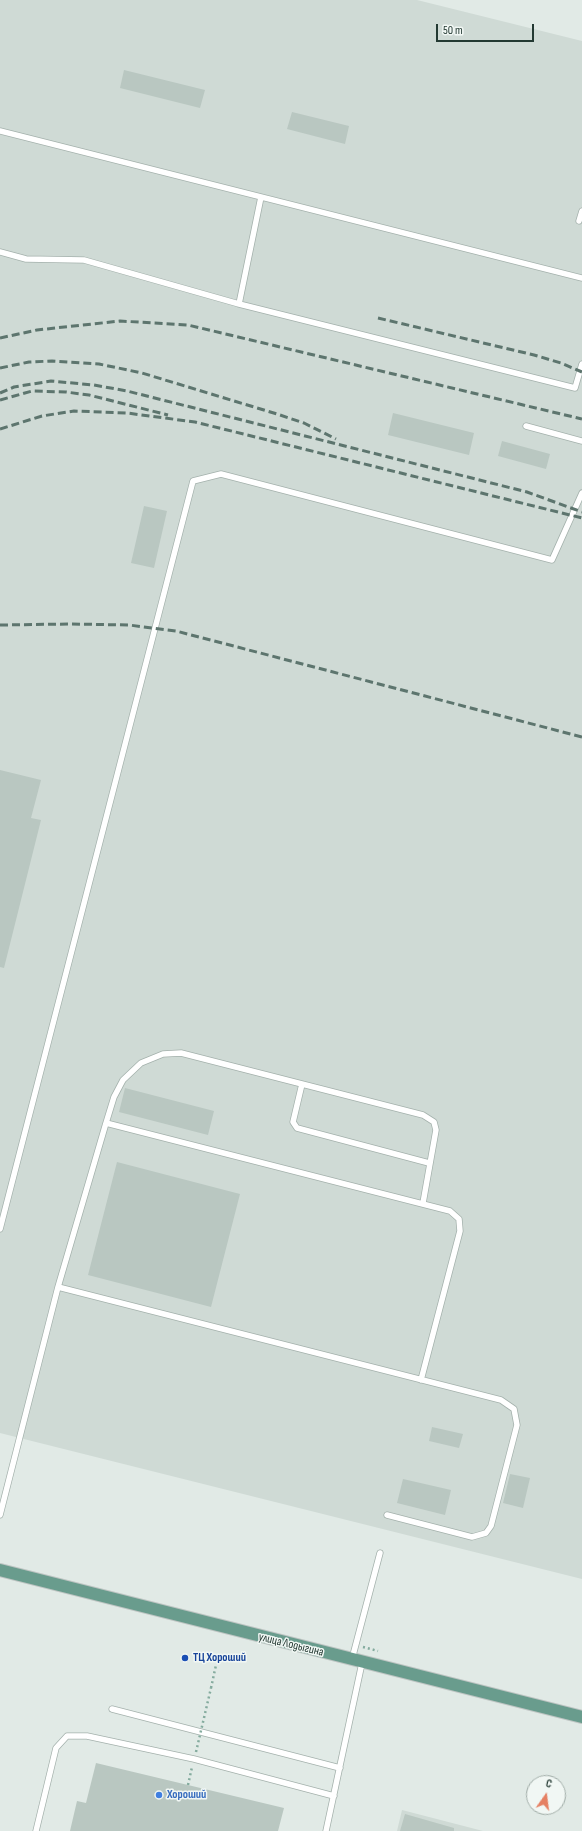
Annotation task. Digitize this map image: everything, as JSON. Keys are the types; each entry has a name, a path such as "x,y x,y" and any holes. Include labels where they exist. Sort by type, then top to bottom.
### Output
{"main road":[{"name":"улица Лодыгина","path":"0,1570 357,1662 582,1717"}],"lane":[{"path":"0,131 582,278"},
{"path":"239,304 261,197"},
{"path":"579,221 582,211"},
{"path":"0,252 26,258 84,260 239,304 575,388 582,364"},
{"path":"526,426 582,441"},
{"path":"0,1229 193,481 221,474 552,560 582,493"},
{"path":"0,1515 58,1287 114,1096 123,1080 141,1063 163,1054 181,1053 423,1115 434,1122 436,1130 423,1203"},
{"path":"302,1084 293,1122 297,1128 430,1163"},
{"path":"106,1123 450,1211 459,1219 460,1231 421,1380"},
{"path":"58,1287 501,1400 514,1409 517,1425 491,1526 486,1533 472,1537 387,1515"},
{"path":"326,1831 350,1721 357,1662 380,1552"},
{"path":"112,1708 340,1768"},
{"path":"36,1831 56,1748 67,1736 88,1736 164,1753 334,1796"}],"path":[{"path":"196,1752 216,1665"}],"shaded area":[{"path":"0,0 417,0 582,41 582,1579 0,1433"},
{"path":"402,1810 483,1831 397,1831"}],"building":[{"path":"124,70 205,90 200,108 120,88"},
{"path":"292,112 349,126 345,144 287,129"},
{"path":"393,413 474,433 469,455 388,435"},
{"path":"502,441 550,454 546,469 498,456"},
{"path":"144,506 167,511 154,568 131,563"},
{"path":"0,770 41,780 31,818 41,820 4,968 0,967"},
{"path":"125,1088 214,1111 208,1135 119,1112"},
{"path":"117,1162 240,1194 211,1307 88,1275"},
{"path":"432,1427 463,1434 459,1448 429,1441"},
{"path":"510,1474 530,1478 523,1508 503,1503"},
{"path":"403,1479 451,1490 445,1515 397,1503"},
{"name":"Хороший","path":"96,1763 284,1808 278,1831 70,1831 77,1801 86,1803"},
{"path":"405,1814 454,1828 454,1831 400,1831"}],"railway":[{"path":"378,318 534,355 561,363 582,372"},
{"path":"0,338 37,330 120,321 188,325 582,419"},
{"path":"0,368 29,362 52,361 99,364 142,373 304,423 336,439"},
{"path":"0,393 14,387 51,381 94,385 127,391 527,492 582,512"},
{"path":"0,400 32,391 66,392 89,395 168,415"},
{"path":"0,429 42,416 74,411 127,413 195,422 582,518"},
{"path":"0,625 129,625 176,631 582,737"}],"place":[{"name":"ТЦ Хороший","path":"185,1658"},
{"name":"Хороший","path":"159,1795"}]}
